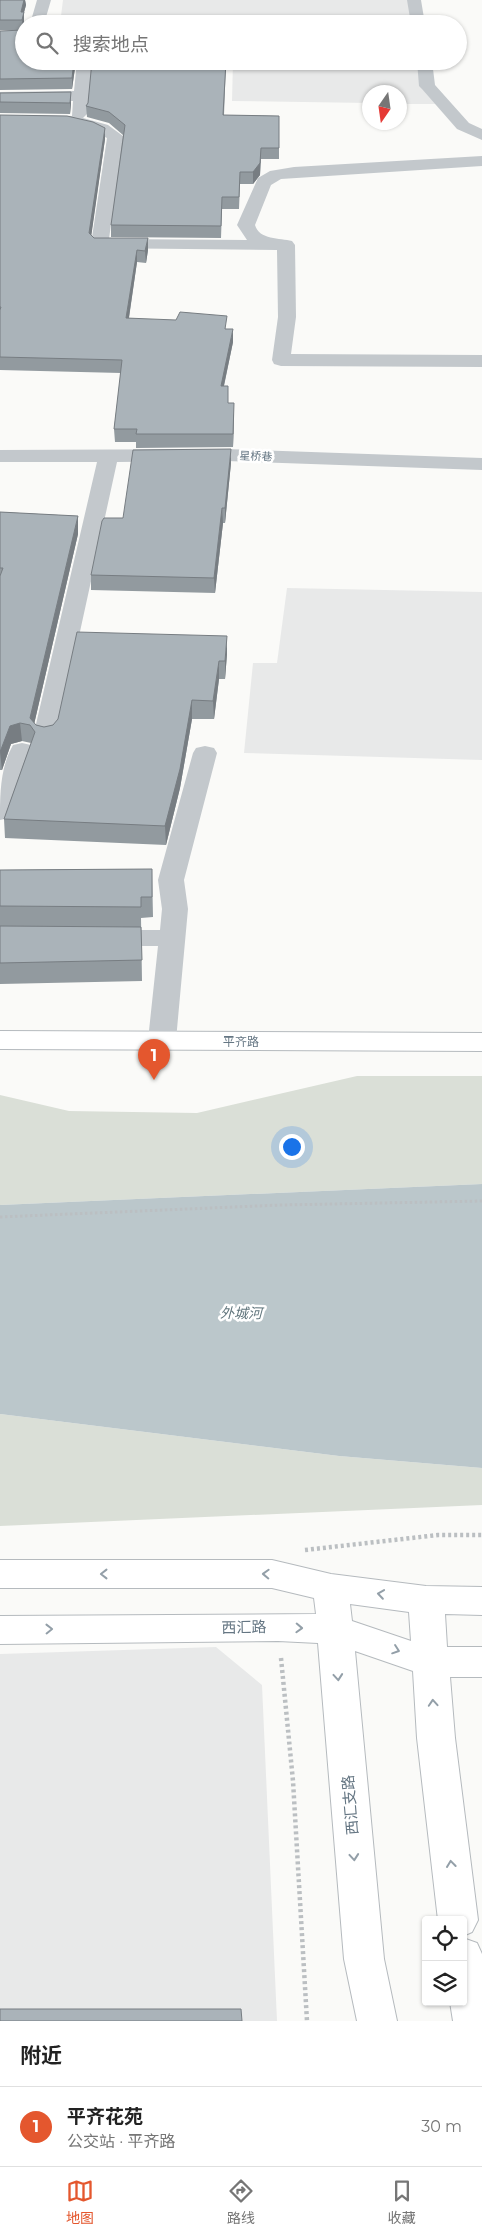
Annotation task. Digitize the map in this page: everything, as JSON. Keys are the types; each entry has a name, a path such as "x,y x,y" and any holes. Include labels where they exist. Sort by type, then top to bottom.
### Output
{"main road":[{"name":"平齐路","path":"0,1040 482,1042"},
{"path":"0,1574 272,1574 331,1588 426,1600 482,1601"},
{"name":"西汇支路","path":"331,1588 333,1629 364,1958 376,2021"},
{"path":"426,1600 436,1738 466,1915"},
{"name":"西汇路","path":"0,1630 278,1627 333,1629 430,1662 482,1662"},
{"path":"464,1961 473,2021"}],"street":[{"path":"40,15 44,0"},
{"path":"414,0 416,15"},
{"path":"78,120 84,70"},
{"path":"425,70 427,86 463,126 482,135"},
{"path":"0,96 81,96"},
{"path":"0,120 78,120 106,129 115,136 100,244 286,245"},
{"path":"286,245 260,240 247,230 246,225 264,182 269,178 294,172 482,162"},
{"path":"286,245 287,317 282,360 482,362"},
{"name":"星桥巷","path":"0,456 226,455 482,464"},
{"path":"45,736 108,456"},
{"path":"0,813 22,750"},
{"path":"162,1040 174,909 161,880 205,753"},
{"path":"76,938 172,938"}],"path":[{"path":"0,1218 281,1205 482,1201"},
{"path":"286,1710 293,1781 307,2021"}],"shaded area":[{"path":"63,0 415,0 419,15 61,15"},
{"path":"233,70 431,70 433,84 450,104 407,104 407,85 362,85 362,103 232,101"},
{"path":"287,588 482,592 482,760 244,753 253,663 277,663"},
{"path":"357,1076 482,1076 482,1184 0,1205 0,1095 69,1111 197,1113"},
{"path":"0,1414 339,1456 482,1468 482,1505 0,1526"},
{"path":"216,1647 262,1685 277,2021 0,2021 0,1654"}],"water":[{"name":"外城河","path":"482,1184 482,1468 339,1456 0,1414 0,1205"}],"building":[{"path":"0,0 24,0 21,12 24,12 23,15 15,15 15,20 0,20"},
{"path":"15,30 15,70 73,70 72,78 0,79 0,31"},
{"path":"91,70 226,70 223,115 279,116 279,148 261,148 260,163 253,172 240,172 239,197 222,197 221,226 111,225 125,125 109,112 86,106 88,103"},
{"path":"71,92 70,103 0,102 0,93"},
{"path":"0,115 67,116 93,122 105,128 89,233 94,238 148,238 145,251 137,250 126,318 176,320 180,312 227,316 225,329 233,329 221,386 228,386 228,403 234,403 233,434 136,434 137,429 114,429 122,360 0,357"},
{"path":"231,449 225,508 222,508 214,578 91,575 102,521 104,518 123,518 133,450"},
{"path":"0,512 78,516 30,718 36,725 44,727 53,725 58,719 77,632 227,636 225,661 219,661 213,701 192,700 180,769 165,826 4,819 35,732 30,725 20,723 10,726 0,752 0,576 3,568 0,568"},
{"path":"152,869 152,897 141,897 141,907 0,906 0,870"},
{"path":"0,926 141,927 142,960 0,963"},
{"path":"0,2009 241,2009 242,2021 0,2021"}],"place":[{"name":"平齐花苑","path":"154,1080"}]}
